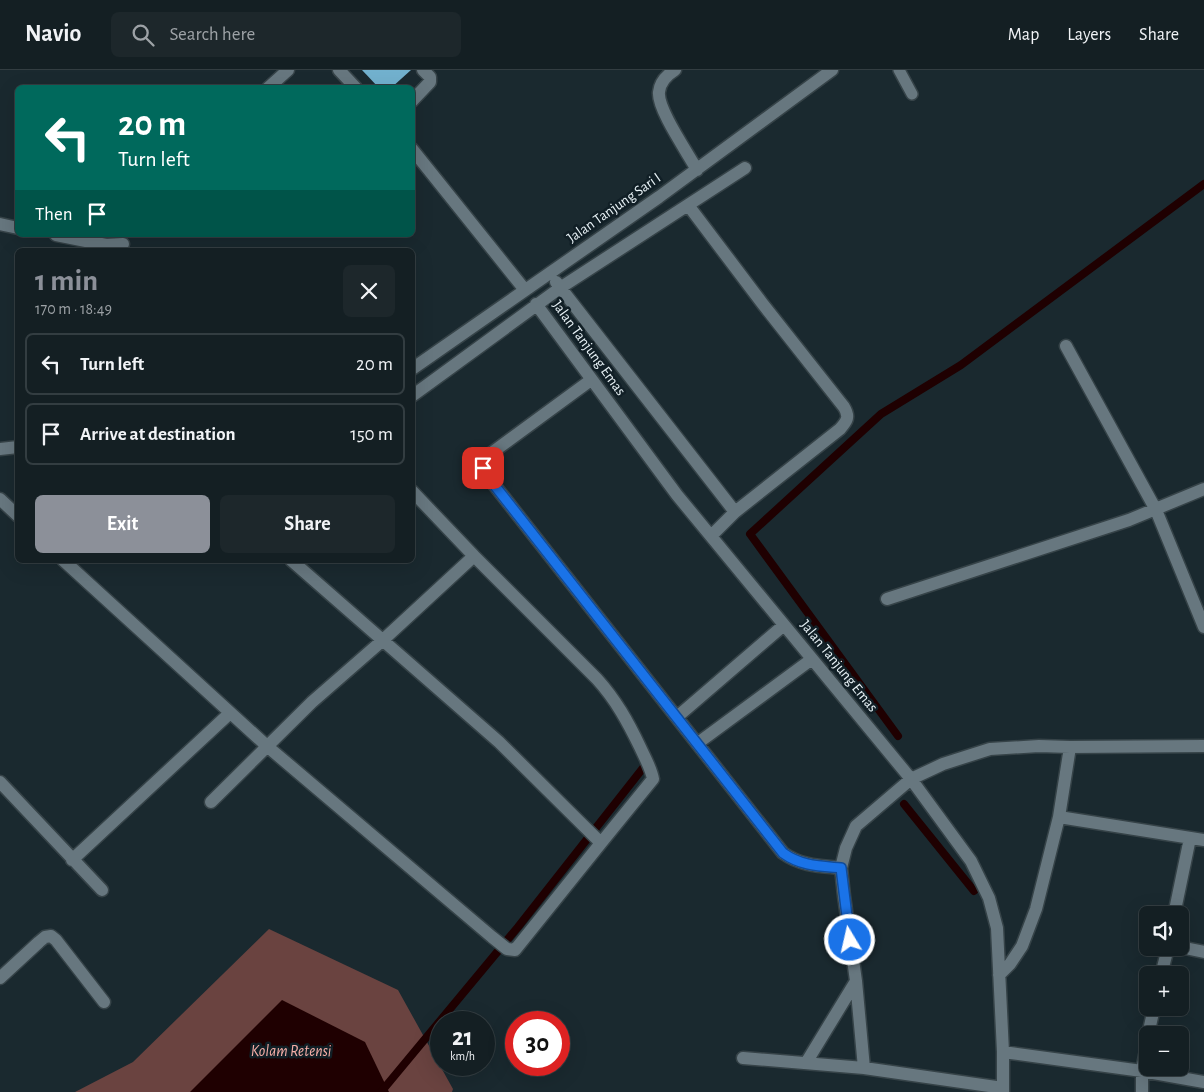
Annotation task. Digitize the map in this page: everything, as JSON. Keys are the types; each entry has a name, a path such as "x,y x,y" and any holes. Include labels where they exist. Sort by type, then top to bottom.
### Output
{"street":[{"path":"271,85 288,70"},
{"path":"339,70 353,85"},
{"path":"415,98 430,82 430,77 423,70"},
{"path":"675,70 660,85 659,94 662,108 697,170"},
{"name":"Jalan Tanjung Sari I","path":"415,367 697,170 816,75 832,70"},
{"path":"415,153 525,290"},
{"path":"415,394 536,304 745,168"},
{"path":"688,205 844,407 848,416 840,428 736,512 711,536"},
{"path":"0,224 15,227"},
{"path":"66,237 106,245 123,244"},
{"path":"550,273 736,512"},
{"name":"Jalan Tanjung Emas","path":"536,304 678,495 911,779 971,861 985,886 993,910 996,928 1003,1052 1003,1090"},
{"path":"1066,346 1156,510 1204,627"},
{"path":"591,380 486,457 483,468 488,477 783,853 805,864 841,868"},
{"path":"0,449 15,447"},
{"path":"887,599 1129,520 1204,489"},
{"path":"66,563 268,747 492,937 511,950 518,947 598,840 653,780 643,753 612,695 415,494"},
{"path":"0,499 15,513"},
{"path":"211,802 312,702 474,556"},
{"path":"295,563 498,742 598,840"},
{"path":"680,721 788,630"},
{"path":"696,741 808,655"},
{"path":"72,860 230,713"},
{"path":"864,1068 856,981 841,868 846,848 856,826 911,779 961,757 990,749 1039,746 1204,746"},
{"path":"999,975 1016,956 1028,931 1042,890 1059,817 1070,747"},
{"path":"0,782 102,890"},
{"path":"1059,817 1204,840"},
{"path":"1176,906 1190,838"},
{"path":"0,978 39,942 45,937 50,936 56,940 104,1002"},
{"path":"1189,949 1204,952"},
{"path":"806,1063 856,981"},
{"path":"1003,1052 1139,1071"},
{"path":"743,1058 864,1068 1003,1090"},
{"path":"1142,1076 1142,1092"},
{"path":"1170,1076 1204,1082"}],"lane":[{"path":"899,70 912,94"}],"shaded area":[{"path":"269,929 398,990 430,1048 430,1076 446,1076 453,1089 452,1092 75,1092 133,1062"}],"water":[{"name":"Kolam Retensi","path":"282,1000 365,1042 389,1092 190,1092"}],"building":[{"path":"362,70 411,70 394,85 376,85"}],"waterway":[{"path":"898,736 750,534 881,414 961,365 1204,184"},
{"path":"381,1092 518,927 643,768"},
{"path":"904,804 974,891"}],"route":[{"path":"483,468 488,477 684,724 783,853 805,864 841,868 850,940"}]}
